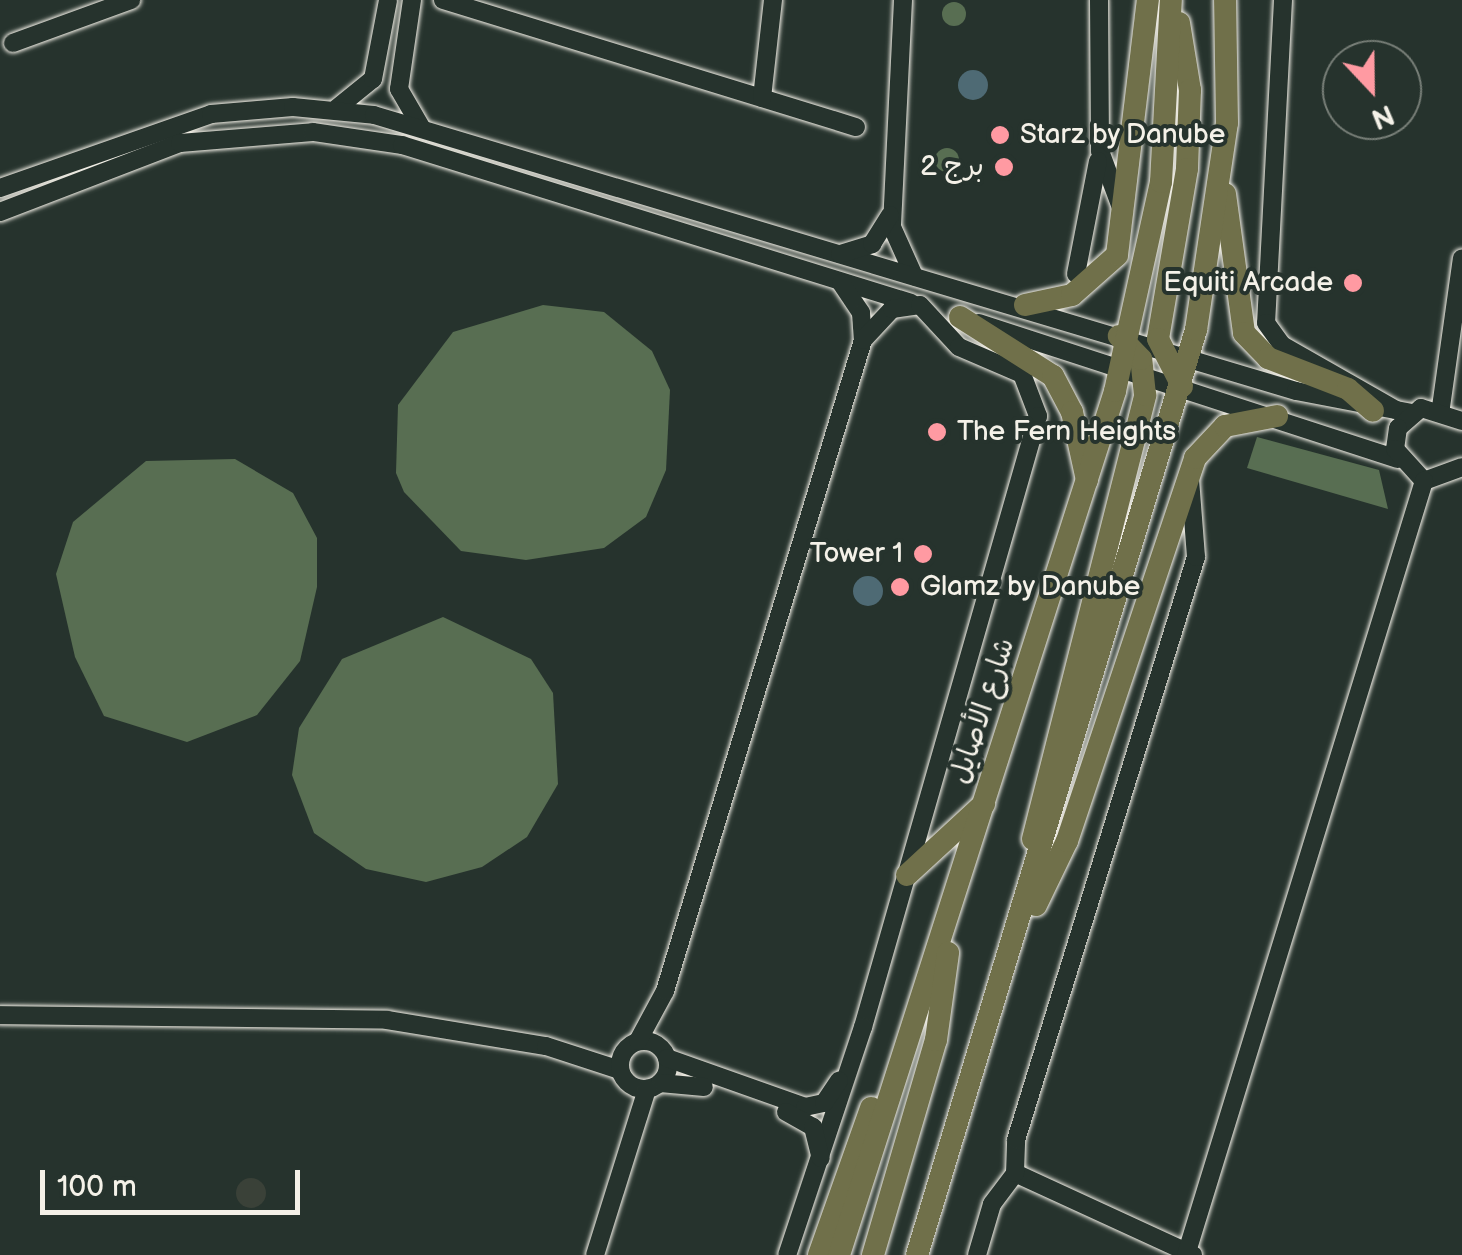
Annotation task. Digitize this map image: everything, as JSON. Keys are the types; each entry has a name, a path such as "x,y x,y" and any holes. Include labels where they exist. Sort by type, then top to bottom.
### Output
{"main road":[{"path":"1025,305 1072,295 1108,271 1125,216 1148,0"},
{"path":"917,1255 1182,386 1157,360 1123,337 1167,133 1172,0"},
{"path":"1157,360 1188,129 1188,66 1172,0"},
{"path":"1225,0 1221,178 1244,332 1283,367 1348,389 1373,411"},
{"path":"1025,908 1038,808 1157,360 1221,178"},
{"path":"960,317 1052,376 1072,412 1088,485"},
{"name":"شارع الأصايل","path":"839,1255 1115,391 1157,360"},
{"path":"1018,934 1067,841 1190,472 1212,434 1278,416"},
{"path":"907,875 984,804"},
{"path":"872,1255 936,1040 952,910"},
{"path":"819,1255 872,1104 911,1035"},
{"path":"930,1255 933,1203"}],"street":[{"path":"13,43 131,0"},
{"path":"762,98 773,0"},
{"path":"904,0 893,239 914,276"},
{"path":"1076,274 1100,150 1099,0"},
{"path":"1283,0 1266,323 1282,346 1406,413"},
{"path":"420,127 400,89 411,6 445,1 856,127"},
{"path":"384,11 406,33"},
{"path":"334,109 368,88 384,11"},
{"path":"0,188 171,122 252,108 334,109 420,127 834,254 1025,305 1123,337"},
{"path":"0,212 180,144 314,132 402,144 960,317 1373,411 1406,413 1442,407 1462,421"},
{"path":"1100,150 1125,216"},
{"path":"834,254 872,244 894,205"},
{"path":"1442,407 1462,258"},
{"path":"620,1070 665,991 863,340 856,300 837,280"},
{"path":"863,340 892,310 920,305"},
{"path":"787,1255 864,1027 1038,416 1022,374 959,347 920,305"},
{"path":"1157,360 1182,386 1397,459 1424,481"},
{"path":"1397,459 1398,428 1406,413"},
{"path":"1424,481 1460,471"},
{"path":"977,1255 992,1204 1015,1173 1016,1140 1196,557 1190,472"},
{"path":"1015,1173 1189,1254 1424,481"},
{"path":"594,1255 666,1055 665,991"},
{"path":"0,1015 336,1016 566,1050 654,1086 798,1115 812,1127 822,1160"},
{"path":"566,1050 632,1045 815,1107 832,1097 864,1027"}],"shaded area":[{"path":"251,1178 261,1183 266,1193 261,1203 251,1208 241,1203 236,1193 241,1183"}],"green space":[{"path":"954,2 966,14 954,26 942,14"},
{"path":"947,148 959,160 947,172 935,160"},
{"path":"543,305 604,312 652,351 670,390 666,470 646,517 604,548 526,560 461,551 404,492 396,473 398,405 453,332"},
{"path":"1257,437 1379,470 1388,509 1247,468"},
{"path":"235,459 293,493 317,538 317,587 300,661 257,715 187,742 104,716 75,657 56,574 73,522 146,461"},
{"path":"443,617 531,659 553,693 558,784 527,837 482,867 426,882 366,869 314,833 292,775 299,728 342,659"}],"water":[{"path":"973,70 984,74 988,85 984,96 973,100 962,96 958,85 962,74"},
{"path":"868,576 879,580 883,591 879,602 868,606 857,602 853,591 857,580"}],"place":[{"name":"Starz by Danube","path":"1000,135"},
{"name":"برج 2","path":"1004,167"},
{"name":"Equiti Arcade","path":"1353,283"},
{"name":"The Fern Heights","path":"937,432"},
{"name":"Tower 1","path":"923,554"},
{"name":"Glamz by Danube","path":"900,587"}]}
